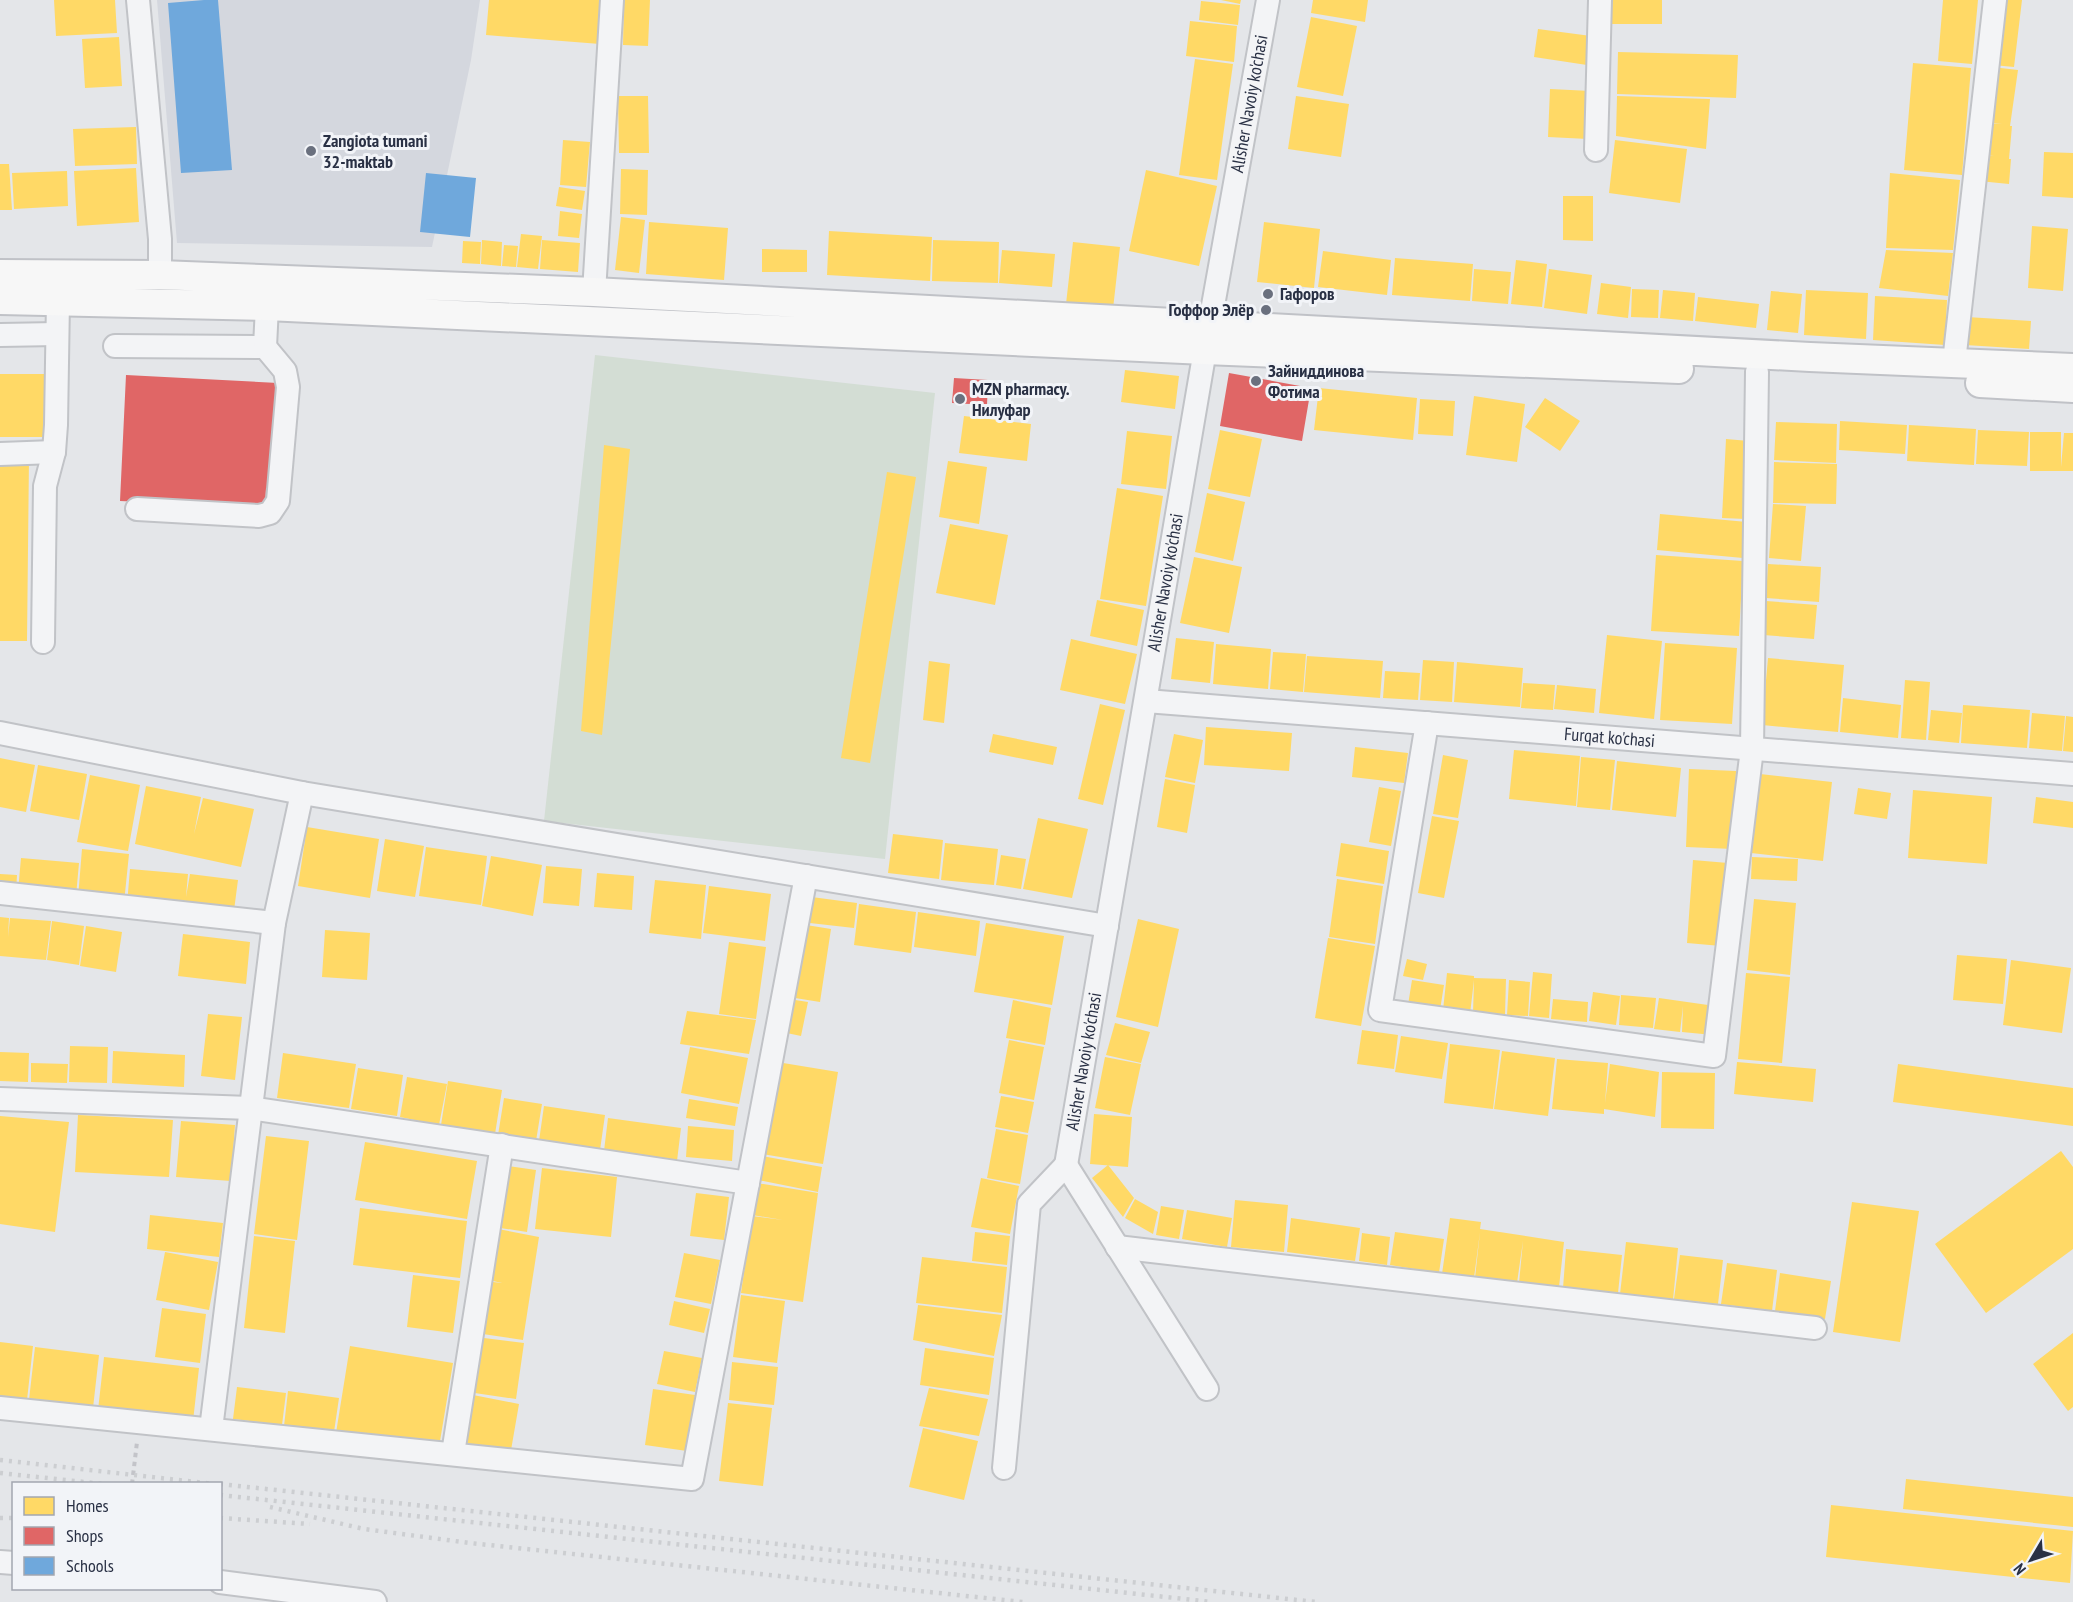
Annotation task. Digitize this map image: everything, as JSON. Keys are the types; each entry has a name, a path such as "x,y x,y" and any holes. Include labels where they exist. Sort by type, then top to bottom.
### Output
{"main road":[{"path":"0,274 159,275 594,292 1207,338 1756,372 2073,388"},
{"path":"0,300 267,306 1810,357 2073,368"}],"street":[{"path":"138,0 160,239 159,275"},
{"path":"594,292 612,0"},
{"name":"Alisher Navoiy ko'chasi","path":"1066,1165 1207,338 1268,0"},
{"path":"1596,150 1600,0"},
{"path":"1954,362 1995,0"},
{"path":"44,642 45,486 54,452 58,300"},
{"path":"137,509 259,516 270,513 278,501 288,387 285,371 265,347 267,306"},
{"path":"0,335 57,334"},
{"path":"115,346 265,347"},
{"path":"1427,723 1380,1010 1714,1056 1752,749 1756,372"},
{"path":"0,454 54,452"},
{"name":"Furqat ko'chasi","path":"1146,701 2073,774"},
{"path":"0,733 302,793 1107,926"},
{"path":"211,1429 274,923 302,793"},
{"path":"0,1408 692,1479 806,876"},
{"path":"0,893 274,923"},
{"path":"0,1100 250,1108 748,1183"},
{"path":"453,1453 502,1145"},
{"path":"1004,1468 1029,1204 1066,1165 1207,1389"},
{"path":"1117,1247 1815,1328"},
{"path":"222,1582 283,1596 375,1602"}],"path":[{"path":"132,1482 139,1423"}],"shaded area":[{"name":"Zangiota tumani 32-maktab","path":"157,0 480,0 471,60 432,247 177,243"},
{"path":"595,355 935,393 885,859 544,821"}],"building: Homes":[{"path":"54,0 115,0 117,33 56,36"},
{"path":"489,0 603,0 600,44 486,35"},
{"path":"624,0 650,0 648,46 623,45"},
{"path":"1221,0 1241,0 1240,4"},
{"path":"1313,0 1368,0 1365,22 1311,13"},
{"path":"1611,0 1662,0 1662,24 1611,24"},
{"path":"1943,0 1978,0 1972,64 1938,61"},
{"path":"2000,0 2022,0 2014,67 1993,65"},
{"path":"1201,1 1240,5 1238,25 1199,20"},
{"path":"1311,17 1357,26 1343,96 1297,87"},
{"path":"1190,21 1237,26 1234,62 1186,56"},
{"path":"1538,29 1591,36 1587,65 1534,57"},
{"path":"119,37 122,86 85,88 82,39"},
{"path":"1618,52 1738,55 1736,98 1617,94"},
{"path":"1195,59 1233,64 1217,180 1179,175"},
{"path":"1913,63 1971,68 1962,175 1904,170"},
{"path":"1992,67 2018,70 2010,126 2012,126 2009,184 1979,181 1981,156 1994,156 1981,155 1985,123 2002,124 1985,122"},
{"path":"1550,89 1591,91 1588,139 1548,137"},
{"path":"618,96 648,96 649,153 619,153"},
{"path":"1296,96 1349,104 1341,157 1288,149"},
{"path":"1617,96 1710,99 1706,149 1616,136"},
{"path":"136,127 137,164 75,166 73,129"},
{"path":"563,140 590,142 586,187 560,185"},
{"path":"1615,140 1687,149 1680,203 1609,193"},
{"path":"2044,152 2073,153 2073,198 2042,196"},
{"path":"0,164 9,164 12,210 0,210"},
{"path":"136,168 139,222 77,226 74,171"},
{"path":"621,169 648,170 647,215 620,214"},
{"path":"1146,170 1217,186 1199,266 1129,251"},
{"path":"67,171 68,206 14,209 12,173"},
{"path":"1890,173 1960,180 1953,250 1886,248"},
{"path":"559,187 585,191 582,210 556,206"},
{"path":"1563,196 1593,196 1593,241 1563,240"},
{"path":"560,211 582,214 579,238 558,236"},
{"path":"621,217 645,220 639,273 615,270"},
{"path":"649,222 728,228 724,280 646,274"},
{"path":"1264,222 1320,229 1314,288 1257,282"},
{"path":"2032,226 2068,229 2063,291 2028,288"},
{"path":"829,231 932,237 930,281 827,275"},
{"path":"521,234 542,236 538,269 517,267"},
{"path":"482,240 502,242 501,266 481,264"},
{"path":"542,240 580,243 578,272 540,269"},
{"path":"933,240 999,242 998,283 932,281"},
{"path":"463,241 481,242 480,264 462,263"},
{"path":"1073,242 1120,247 1113,309 1066,304"},
{"path":"504,245 518,246 516,267 502,266"},
{"path":"762,249 807,250 807,272 762,272"},
{"path":"1002,250 1055,254 1052,287 999,283"},
{"path":"1886,250 1953,253 1948,296 1879,288"},
{"path":"1323,251 1391,260 1387,295 1318,287"},
{"path":"1395,258 1473,264 1470,301 1392,295"},
{"path":"1516,260 1547,264 1542,307 1511,304"},
{"path":"1474,269 1511,272 1508,304 1472,301"},
{"path":"1549,269 1592,275 1587,314 1544,308"},
{"path":"1601,283 1631,287 1628,318 1597,314"},
{"path":"1632,289 1659,290 1658,318 1631,317"},
{"path":"1663,290 1695,293 1693,321 1660,318"},
{"path":"1806,290 1868,293 1866,339 1804,335"},
{"path":"1771,291 1802,294 1798,333 1767,330"},
{"path":"1875,296 1947,300 1945,345 1873,340"},
{"path":"1698,297 1759,304 1756,328 1695,321"},
{"path":"1967,317 2031,321 2029,349 1965,345"},
{"path":"1125,370 1179,376 1175,409 1121,402"},
{"path":"0,374 52,374 52,437 0,437"},
{"path":"1319,388 1417,398 1413,440 1314,430"},
{"path":"1474,396 1525,404 1517,462 1466,455"},
{"path":"1545,398 1580,421 1560,451 1525,427"},
{"path":"1420,399 1455,401 1453,436 1418,434"},
{"path":"964,416 1031,424 1027,461 959,453"},
{"path":"1840,421 1907,425 1905,454 1839,450"},
{"path":"1776,422 1837,424 1836,463 1774,460"},
{"path":"1909,425 1976,429 1974,465 1907,461"},
{"path":"1220,430 1262,439 1250,497 1208,489"},
{"path":"1978,430 2029,432 2027,466 1976,464"},
{"path":"1127,431 1172,436 1166,489 1121,484"},
{"path":"2030,432 2061,432 2061,467 2064,433 2073,433 2073,471 2030,471"},
{"path":"1726,439 1749,441 1746,519 1722,518"},
{"path":"604,445 630,449 602,735 581,731"},
{"path":"0,457 29,457 27,641 0,641"},
{"path":"948,461 987,467 979,524 939,517"},
{"path":"1774,462 1837,464 1836,504 1773,503"},
{"path":"887,472 916,477 870,763 841,758"},
{"path":"1117,488 1163,496 1146,606 1100,599"},
{"path":"1207,493 1245,502 1233,561 1195,552"},
{"path":"1773,504 1806,506 1801,561 1769,558"},
{"path":"1660,514 1747,522 1743,558 1657,550"},
{"path":"950,524 1008,535 995,605 936,593"},
{"path":"1656,555 1743,561 1739,636 1651,631"},
{"path":"1194,557 1242,567 1229,633 1180,623"},
{"path":"1768,564 1821,567 1819,602 1766,598"},
{"path":"1097,600 1144,610 1137,646 1090,636"},
{"path":"1766,601 1817,605 1814,639 1763,635"},
{"path":"1607,635 1662,641 1654,719 1599,713"},
{"path":"1176,638 1214,642 1210,683 1171,679"},
{"path":"1071,639 1137,654 1125,704 1060,690"},
{"path":"1665,643 1737,648 1732,724 1660,720"},
{"path":"1216,644 1271,649 1268,689 1213,684"},
{"path":"1273,652 1306,654 1303,692 1270,689"},
{"path":"1307,656 1383,661 1380,698 1304,692"},
{"path":"1768,658 1844,665 1838,732 1762,725"},
{"path":"1423,660 1454,662 1452,702 1420,700"},
{"path":"929,661 950,664 944,723 923,720"},
{"path":"1457,662 1523,668 1520,707 1454,702"},
{"path":"1385,671 1420,673 1418,700 1383,698"},
{"path":"1905,680 1930,682 1926,740 1901,738"},
{"path":"1523,683 1555,685 1553,710 1521,708"},
{"path":"1557,685 1596,689 1594,713 1554,709"},
{"path":"1843,698 1901,705 1898,738 1840,732"},
{"path":"1100,704 1125,710 1103,805 1078,799"},
{"path":"1963,705 2030,710 2027,748 1961,743"},
{"path":"1931,710 1962,713 1959,743 1928,740"},
{"path":"2032,713 2065,716 2062,751 2029,748"},
{"path":"2066,716 2073,717 2073,752 2063,751"},
{"path":"1206,727 1292,733 1289,771 1204,765"},
{"path":"993,734 1057,747 1053,765 989,752"},
{"path":"1174,734 1203,740 1195,783 1165,777"},
{"path":"1355,747 1408,753 1404,783 1352,777"},
{"path":"1514,750 1580,756 1576,806 1509,799"},
{"path":"1443,755 1468,760 1458,818 1433,814"},
{"path":"1581,757 1615,760 1610,810 1577,807"},
{"path":"0,758 35,765 26,812 0,807"},
{"path":"1617,761 1681,768 1676,817 1612,810"},
{"path":"38,765 87,774 79,820 30,811"},
{"path":"1689,769 1736,771 1733,849 1686,847"},
{"path":"1760,774 1832,782 1823,861 1751,853"},
{"path":"90,775 140,785 128,851 77,842"},
{"path":"1165,779 1195,785 1187,833 1157,827"},
{"path":"146,786 201,797 194,834 203,798 254,809 241,867 135,844"},
{"path":"1379,787 1401,791 1391,846 1369,842"},
{"path":"1858,788 1891,793 1887,819 1854,814"},
{"path":"1913,790 1992,797 1987,864 1908,858"},
{"path":"2036,797 2073,802 2073,828 2033,823"},
{"path":"1432,816 1459,821 1444,898 1418,893"},
{"path":"1038,818 1088,829 1072,898 1023,889"},
{"path":"307,827 379,839 370,898 298,886"},
{"path":"893,834 943,840 939,879 888,873"},
{"path":"385,839 424,846 415,897 377,891"},
{"path":"945,843 998,849 994,885 941,880"},
{"path":"1341,843 1389,851 1384,884 1336,876"},
{"path":"426,847 487,856 481,905 419,896"},
{"path":"82,849 129,854 124,903 78,898"},
{"path":"1001,855 1026,859 1021,889 996,885"},
{"path":"491,856 542,865 533,916 482,906"},
{"path":"1752,857 1798,859 1797,881 1751,879"},
{"path":"21,858 79,863 76,896 18,891"},
{"path":"1693,860 1728,863 1721,946 1687,943"},
{"path":"546,866 582,869 579,906 543,903"},
{"path":"130,869 188,874 186,897 190,874 238,880 233,918 127,904"},
{"path":"597,873 634,876 632,910 594,907"},
{"path":"0,874 17,875 16,892 0,890"},
{"path":"1337,879 1383,886 1375,944 1329,937"},
{"path":"655,880 706,885 701,939 649,933"},
{"path":"709,886 771,894 765,941 703,933"},
{"path":"804,896 857,903 854,928 801,922"},
{"path":"1754,899 1796,903 1790,975 1747,970"},
{"path":"859,904 916,912 911,953 854,945"},
{"path":"918,912 980,921 976,956 914,947"},
{"path":"0,917 9,918 8,937 10,918 51,921 46,960 0,956"},
{"path":"1138,919 1179,929 1158,1027 1116,1017"},
{"path":"52,921 84,926 79,965 47,960"},
{"path":"986,923 1064,936 1052,1005 974,992"},
{"path":"800,924 831,929 820,1002 789,997"},
{"path":"86,926 122,932 116,972 80,966"},
{"path":"325,930 370,933 367,980 322,977"},
{"path":"183,934 250,942 246,984 178,976"},
{"path":"1328,938 1375,946 1361,1026 1315,1018"},
{"path":"729,942 766,947 756,1019 719,1014"},
{"path":"1957,955 2007,959 2003,1004 1953,1000"},
{"path":"1407,959 1427,964 1423,980 1403,976"},
{"path":"2011,960 2071,968 2062,1033 2003,1025"},
{"path":"1533,972 1552,974 1549,1018 1529,1016"},
{"path":"1447,973 1474,976 1474,978 1506,979 1505,1015 1473,1013 1474,980 1470,1014 1443,1010"},
{"path":"1746,973 1790,977 1782,1063 1738,1059"},
{"path":"1412,980 1444,985 1440,1010 1408,1005"},
{"path":"1509,980 1530,982 1528,1016 1507,1015"},
{"path":"1593,992 1620,996 1616,1025 1589,1021"},
{"path":"1621,995 1656,998 1653,1028 1619,1025"},
{"path":"1659,998 1715,1006 1713,1035 1682,1032 1683,1006 1680,1032 1654,1029"},
{"path":"789,999 808,1002 801,1036 782,1032"},
{"path":"1553,999 1588,1002 1587,1022 1551,1019"},
{"path":"1013,1000 1051,1008 1045,1045 1006,1038"},
{"path":"687,1011 756,1020 749,1054 680,1044"},
{"path":"208,1014 242,1017 235,1080 201,1076"},
{"path":"1115,1023 1150,1032 1141,1063 1106,1055"},
{"path":"1362,1030 1398,1035 1394,1069 1357,1064"},
{"path":"1401,1036 1448,1043 1442,1079 1395,1072"},
{"path":"1009,1040 1044,1047 1034,1100 999,1093"},
{"path":"1450,1044 1500,1050 1493,1109 1444,1103"},
{"path":"70,1046 108,1047 107,1083 69,1082"},
{"path":"690,1047 748,1058 739,1104 681,1093"},
{"path":"113,1051 185,1055 184,1087 112,1083"},
{"path":"1502,1051 1555,1058 1548,1116 1494,1109"},
{"path":"0,1052 29,1053 28,1082 0,1081"},
{"path":"283,1053 356,1064 349,1108 277,1098"},
{"path":"1105,1057 1141,1064 1130,1115 1095,1108"},
{"path":"1557,1059 1608,1063 1605,1103 1610,1064 1659,1072 1655,1117 1604,1109 1604,1114 1552,1109"},
{"path":"777,1062 838,1072 823,1164 762,1154"},
{"path":"1737,1062 1816,1069 1813,1102 1734,1094"},
{"path":"31,1063 68,1064 67,1083 31,1082"},
{"path":"1898,1064 2073,1088 2073,1126 1893,1102"},
{"path":"358,1068 403,1075 397,1116 351,1109"},
{"path":"1662,1072 1715,1073 1714,1129 1661,1128"},
{"path":"407,1077 447,1084 439,1125 400,1117"},
{"path":"448,1081 502,1090 495,1134 441,1125"},
{"path":"1001,1096 1034,1102 1028,1133 995,1127"},
{"path":"504,1098 542,1104 536,1141 498,1135"},
{"path":"689,1099 738,1107 735,1126 686,1118"},
{"path":"544,1106 605,1115 600,1150 539,1141"},
{"path":"1094,1114 1132,1117 1128,1167 1090,1164"},
{"path":"78,1115 173,1120 169,1177 75,1172"},
{"path":"0,1116 69,1122 55,1232 0,1224"},
{"path":"608,1118 681,1128 677,1161 604,1151"},
{"path":"181,1121 235,1125 231,1181 176,1177"},
{"path":"688,1126 734,1130 732,1161 686,1157"},
{"path":"996,1129 1028,1135 1020,1184 987,1178"},
{"path":"266,1136 309,1141 297,1240 254,1234"},
{"path":"365,1142 477,1161 467,1219 355,1200"},
{"path":"2061,1151 2073,1167 2073,1249 1986,1313 1935,1244"},
{"path":"762,1156 822,1167 818,1192 758,1180"},
{"path":"502,1165 536,1170 527,1232 494,1227"},
{"path":"1108,1165 1134,1198 1123,1217 1092,1178"},
{"path":"542,1168 617,1177 611,1237 535,1229"},
{"path":"981,1178 1019,1186 1010,1234 971,1227"},
{"path":"757,1183 818,1193 803,1302 741,1293 752,1216 783,1220 752,1215"},
{"path":"696,1193 729,1197 724,1240 690,1236"},
{"path":"1135,1199 1158,1212 1153,1234 1125,1218"},
{"path":"1235,1200 1288,1205 1284,1252 1231,1247"},
{"path":"1852,1202 1919,1211 1900,1342 1833,1332"},
{"path":"1161,1206 1184,1210 1179,1239 1156,1235"},
{"path":"360,1208 467,1221 460,1278 353,1265"},
{"path":"1187,1210 1232,1218 1227,1247 1182,1239"},
{"path":"150,1215 223,1223 219,1257 147,1249"},
{"path":"1291,1218 1360,1228 1355,1261 1287,1252"},
{"path":"1450,1218 1481,1222 1480,1229 1564,1242 1559,1287 1519,1283 1523,1241 1517,1283 1475,1278 1480,1232 1474,1278 1442,1274"},
{"path":"493,1228 539,1237 523,1340 476,1333 484,1281 502,1283 484,1279"},
{"path":"975,1232 1010,1236 1007,1265 972,1261"},
{"path":"1395,1232 1444,1239 1439,1273 1390,1265"},
{"path":"1362,1233 1390,1237 1387,1265 1359,1261"},
{"path":"254,1236 295,1241 285,1333 244,1328"},
{"path":"1626,1242 1678,1248 1673,1300 1620,1294"},
{"path":"1566,1249 1622,1255 1618,1293 1563,1288"},
{"path":"165,1252 218,1262 209,1310 156,1300"},
{"path":"684,1253 720,1260 711,1304 675,1297"},
{"path":"1680,1255 1723,1260 1718,1304 1674,1299"},
{"path":"922,1257 1007,1267 1002,1313 916,1303"},
{"path":"1727,1263 1777,1270 1772,1311 1721,1304"},
{"path":"1780,1273 1831,1281 1825,1319 1775,1311"},
{"path":"413,1275 460,1281 453,1333 407,1327"},
{"path":"741,1295 785,1301 777,1363 733,1357"},
{"path":"674,1301 710,1309 704,1333 669,1325"},
{"path":"918,1305 1002,1315 994,1356 913,1340"},
{"path":"162,1308 206,1314 200,1363 155,1357"},
{"path":"2073,1333 2073,1407 2068,1411 2033,1364"},
{"path":"476,1337 524,1343 516,1399 468,1392"},
{"path":"0,1342 33,1346 27,1400 0,1397"},
{"path":"350,1346 453,1363 439,1447 336,1433"},
{"path":"35,1347 99,1355 93,1408 29,1400"},
{"path":"925,1348 994,1358 989,1395 920,1385"},
{"path":"664,1351 702,1358 695,1392 657,1384"},
{"path":"104,1357 199,1368 193,1421 98,1410"},
{"path":"732,1362 778,1367 774,1405 729,1400"},
{"path":"237,1387 286,1393 282,1425 233,1419"},
{"path":"929,1388 988,1399 979,1436 919,1426"},
{"path":"653,1389 695,1395 687,1451 645,1445"},
{"path":"288,1391 339,1398 334,1432 284,1426"},
{"path":"468,1394 519,1404 510,1456 458,1447"},
{"path":"728,1403 772,1408 763,1486 719,1481"},
{"path":"923,1428 978,1441 964,1500 909,1487"},
{"path":"1906,1479 2073,1497 2073,1527 1903,1509"},
{"path":"1831,1505 2073,1531 2070,1583 1826,1557"}],"building: Shops":[{"path":"1229,373 1311,388 1302,441 1220,426"},
{"path":"126,375 278,383 273,488 266,488 265,508 120,501"},
{"path":"954,378 988,380 987,405 952,403"}],"building: Schools":[{"path":"218,0 232,170 181,173 168,3"},
{"path":"426,173 476,178 470,237 420,232"}],"railway":[{"path":"0,1460 196,1482"},
{"path":"0,1473 84,1482"},
{"path":"222,1484 1316,1602"},
{"path":"222,1495 1212,1602"},
{"path":"270,1507 364,1529 470,1543 1023,1602"},
{"path":"0,1518 12,1518"},
{"path":"222,1518 310,1524"}],"place":[{"name":"Zangiota tumani 32-maktab","path":"311,151"},
{"name":"Гафоров","path":"1268,294"},
{"name":"Гоффор Элёр","path":"1266,310"},
{"name":"Зайниддинова Фотима","path":"1256,381"},
{"name":"MZN pharmacy. Нилуфар","path":"960,399"}]}
